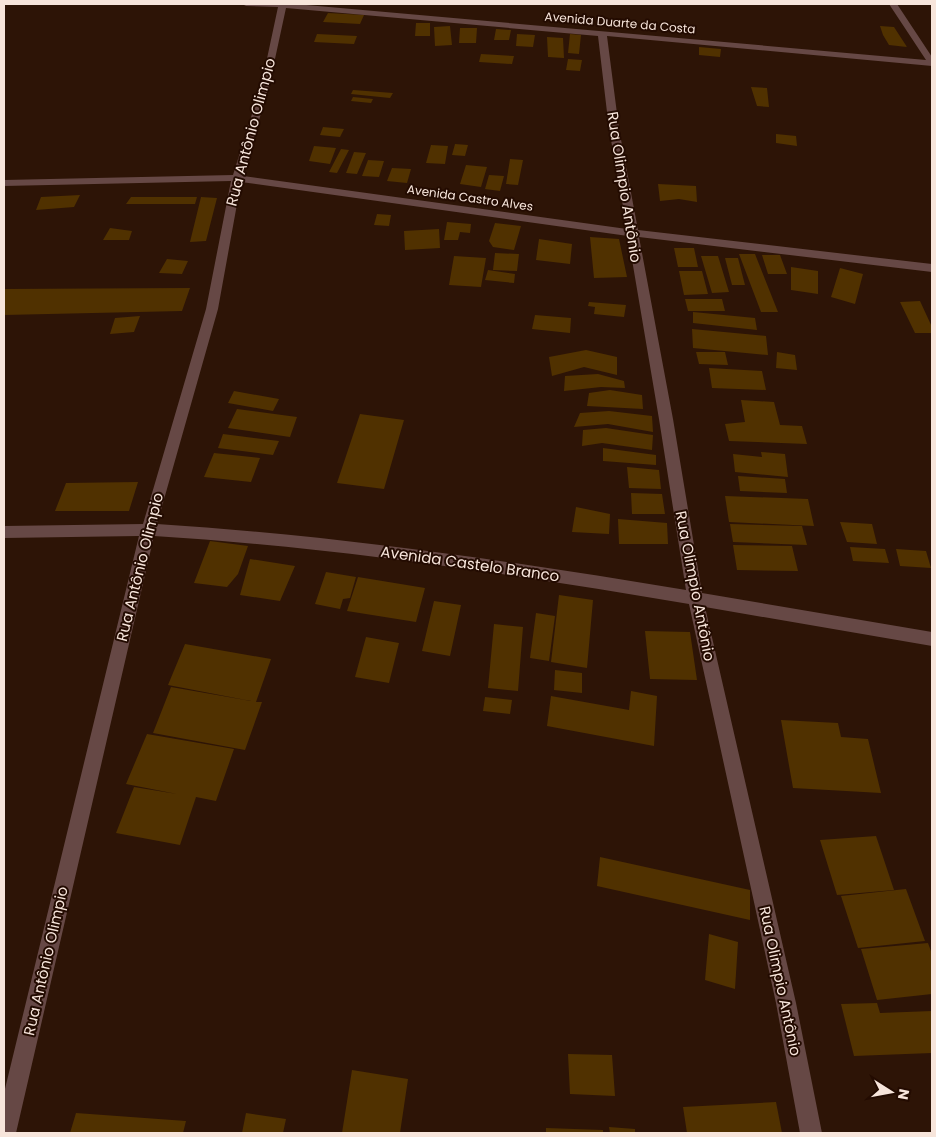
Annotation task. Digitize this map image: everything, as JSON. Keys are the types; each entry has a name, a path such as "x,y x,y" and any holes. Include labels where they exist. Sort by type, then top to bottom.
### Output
{"street":[{"name":"Avenida Duarte da Costa","path":"246,4 283,4 932,63"},
{"name":"Rua Antônio Olimpio","path":"5,1133 148,530 212,309 237,178 266,82 283,4"},
{"path":"893,4 932,63"},
{"name":"Rua Olimpio Antônio","path":"602,33 614,129 666,419 695,598 786,1003 811,1133"},
{"name":"Avenida Castro Alves","path":"4,183 237,178 632,232 932,268"},
{"name":"Avenida Castelo Branco","path":"4,532 148,530 249,536 540,572 932,638"}],"building":[{"path":"328,13 364,15 360,24 323,22"},
{"path":"416,23 430,23 430,36 415,36"},
{"path":"450,26 452,45 435,46 434,27"},
{"path":"880,26 894,27 907,47 889,45"},
{"path":"460,28 477,28 476,43 459,43"},
{"path":"496,29 511,30 509,40 494,40"},
{"path":"317,34 357,36 354,44 314,42"},
{"path":"517,34 535,35 533,47 516,46"},
{"path":"570,34 581,35 579,54 568,53"},
{"path":"547,37 563,38 564,58 548,57"},
{"path":"699,47 721,49 720,57 699,55"},
{"path":"481,54 514,56 512,64 479,62"},
{"path":"568,59 582,60 580,71 566,70"},
{"path":"751,87 767,88 769,107 757,106"},
{"path":"353,90 393,93 390,98 351,94"},
{"path":"353,97 373,99 371,103 351,101"},
{"path":"323,127 344,129 340,137 320,135"},
{"path":"776,134 796,136 797,146 776,143"},
{"path":"455,144 468,145 465,156 452,155"},
{"path":"431,145 448,146 445,164 426,163"},
{"path":"314,146 336,148 330,164 309,161"},
{"path":"341,149 349,150 337,173 329,172"},
{"path":"354,152 366,153 357,174 346,173"},
{"path":"510,159 523,160 518,185 506,184"},
{"path":"368,160 384,161 379,177 362,176"},
{"path":"466,165 487,167 481,187 460,184"},
{"path":"392,168 411,169 407,183 387,181"},
{"path":"489,175 504,176 500,191 485,189"},
{"path":"658,184 696,186 697,202 679,199 660,201"},
{"path":"80,195 74,207 36,210 41,197"},
{"path":"131,197 197,197 195,204 126,204"},
{"path":"201,197 217,198 206,241 190,242"},
{"path":"377,214 391,215 389,226 374,225"},
{"path":"447,222 471,224 470,233 460,232 458,240 444,240"},
{"path":"495,223 521,226 514,250 493,247 489,241"},
{"path":"110,228 132,231 129,240 103,240"},
{"path":"439,229 440,248 405,250 404,231"},
{"path":"590,237 619,239 627,277 594,278"},
{"path":"539,239 572,244 570,264 536,260"},
{"path":"674,248 694,248 698,267 678,267"},
{"path":"495,253 519,254 517,271 493,270"},
{"path":"739,254 755,254 778,312 761,312"},
{"path":"762,255 780,255 787,274 768,274"},
{"path":"454,256 486,258 481,287 449,285"},
{"path":"701,256 718,256 729,292 712,293"},
{"path":"725,258 738,258 745,285 732,285"},
{"path":"167,259 188,261 182,274 159,273"},
{"path":"791,267 818,271 818,294 791,290"},
{"path":"840,268 863,274 855,304 831,297"},
{"path":"488,270 515,274 514,283 485,280"},
{"path":"679,271 702,271 708,294 684,295"},
{"path":"190,288 182,311 4,315 4,289"},
{"path":"685,299 722,299 725,311 688,311"},
{"path":"920,301 932,327 932,333 915,333 900,302"},
{"path":"589,302 626,305 624,317 594,314 595,307 588,306"},
{"path":"693,312 755,318 757,330 693,323"},
{"path":"535,315 571,318 570,333 532,329"},
{"path":"140,316 134,332 110,334 115,318"},
{"path":"692,329 766,336 768,355 693,348"},
{"path":"586,350 617,357 617,375 584,367 552,376 549,357"},
{"path":"696,352 725,352 728,365 699,364"},
{"path":"777,352 795,355 797,370 776,368"},
{"path":"709,368 762,371 766,390 712,388"},
{"path":"598,374 624,381 625,388 601,387 564,391 565,376"},
{"path":"610,390 642,395 643,409 587,406 589,393"},
{"path":"234,391 279,399 273,411 228,403"},
{"path":"741,400 774,402 780,425 802,426 807,444 729,441 725,424 745,422"},
{"path":"237,409 297,417 290,437 228,428"},
{"path":"609,411 652,416 653,432 608,424 574,427 580,413"},
{"path":"360,414 404,420 384,489 337,483"},
{"path":"606,428 653,435 652,450 602,443 582,446 583,430"},
{"path":"223,434 279,441 273,455 218,448"},
{"path":"603,448 656,455 656,465 603,461"},
{"path":"761,452 785,454 788,477 735,472 733,454 762,457"},
{"path":"214,453 260,458 251,482 204,477"},
{"path":"627,467 659,470 661,489 629,488"},
{"path":"738,476 785,479 787,493 740,491"},
{"path":"138,482 129,511 55,511 66,483"},
{"path":"631,493 662,494 665,514 632,514"},
{"path":"725,496 808,499 814,526 729,522"},
{"path":"576,507 610,514 609,534 572,532"},
{"path":"618,519 667,523 668,544 619,544"},
{"path":"840,522 872,524 877,544 847,542"},
{"path":"730,524 802,526 807,545 733,542"},
{"path":"210,541 248,546 238,574 227,587 194,583"},
{"path":"733,545 792,546 798,571 737,570"},
{"path":"850,547 885,549 889,563 853,561"},
{"path":"896,549 926,551 931,568 900,566"},
{"path":"250,559 295,566 280,601 240,595"},
{"path":"326,572 356,577 350,598 343,599 340,609 315,604"},
{"path":"358,577 425,588 416,622 347,611"},
{"path":"559,595 593,600 587,668 551,662"},
{"path":"434,601 461,605 450,656 422,651"},
{"path":"536,613 555,616 549,661 530,658"},
{"path":"494,624 523,627 518,691 488,688"},
{"path":"645,631 690,632 697,680 650,679"},
{"path":"366,637 399,643 389,683 355,677"},
{"path":"185,644 271,659 256,702 262,702 245,750 153,733 171,687 251,701 168,685"},
{"path":"555,670 582,673 582,693 554,690"},
{"path":"631,691 657,696 654,746 547,726 551,696 629,710"},
{"path":"485,697 512,700 510,714 483,711"},
{"path":"781,720 838,723 841,737 868,739 881,793 793,788"},
{"path":"147,734 234,749 216,801 196,797 180,845 116,833 134,787 177,794 126,784"},
{"path":"876,836 894,890 837,895 820,840"},
{"path":"600,857 750,890 750,920 597,886"},
{"path":"906,889 925,941 858,948 841,896"},
{"path":"709,934 738,942 735,989 705,980"},
{"path":"928,943 932,954 932,994 877,1000 861,949"},
{"path":"877,1003 880,1013 932,1011 932,1053 854,1056 841,1004"},
{"path":"568,1054 612,1055 615,1096 570,1094"},
{"path":"352,1070 408,1079 400,1133 342,1133"},
{"path":"776,1102 782,1133 687,1133 683,1107"},
{"path":"76,1113 186,1121 183,1133 70,1133"},
{"path":"246,1113 286,1119 283,1133 242,1133"},
{"path":"609,1127 635,1129 635,1133 610,1133"},
{"path":"546,1128 603,1130 603,1133 546,1133"}]}
